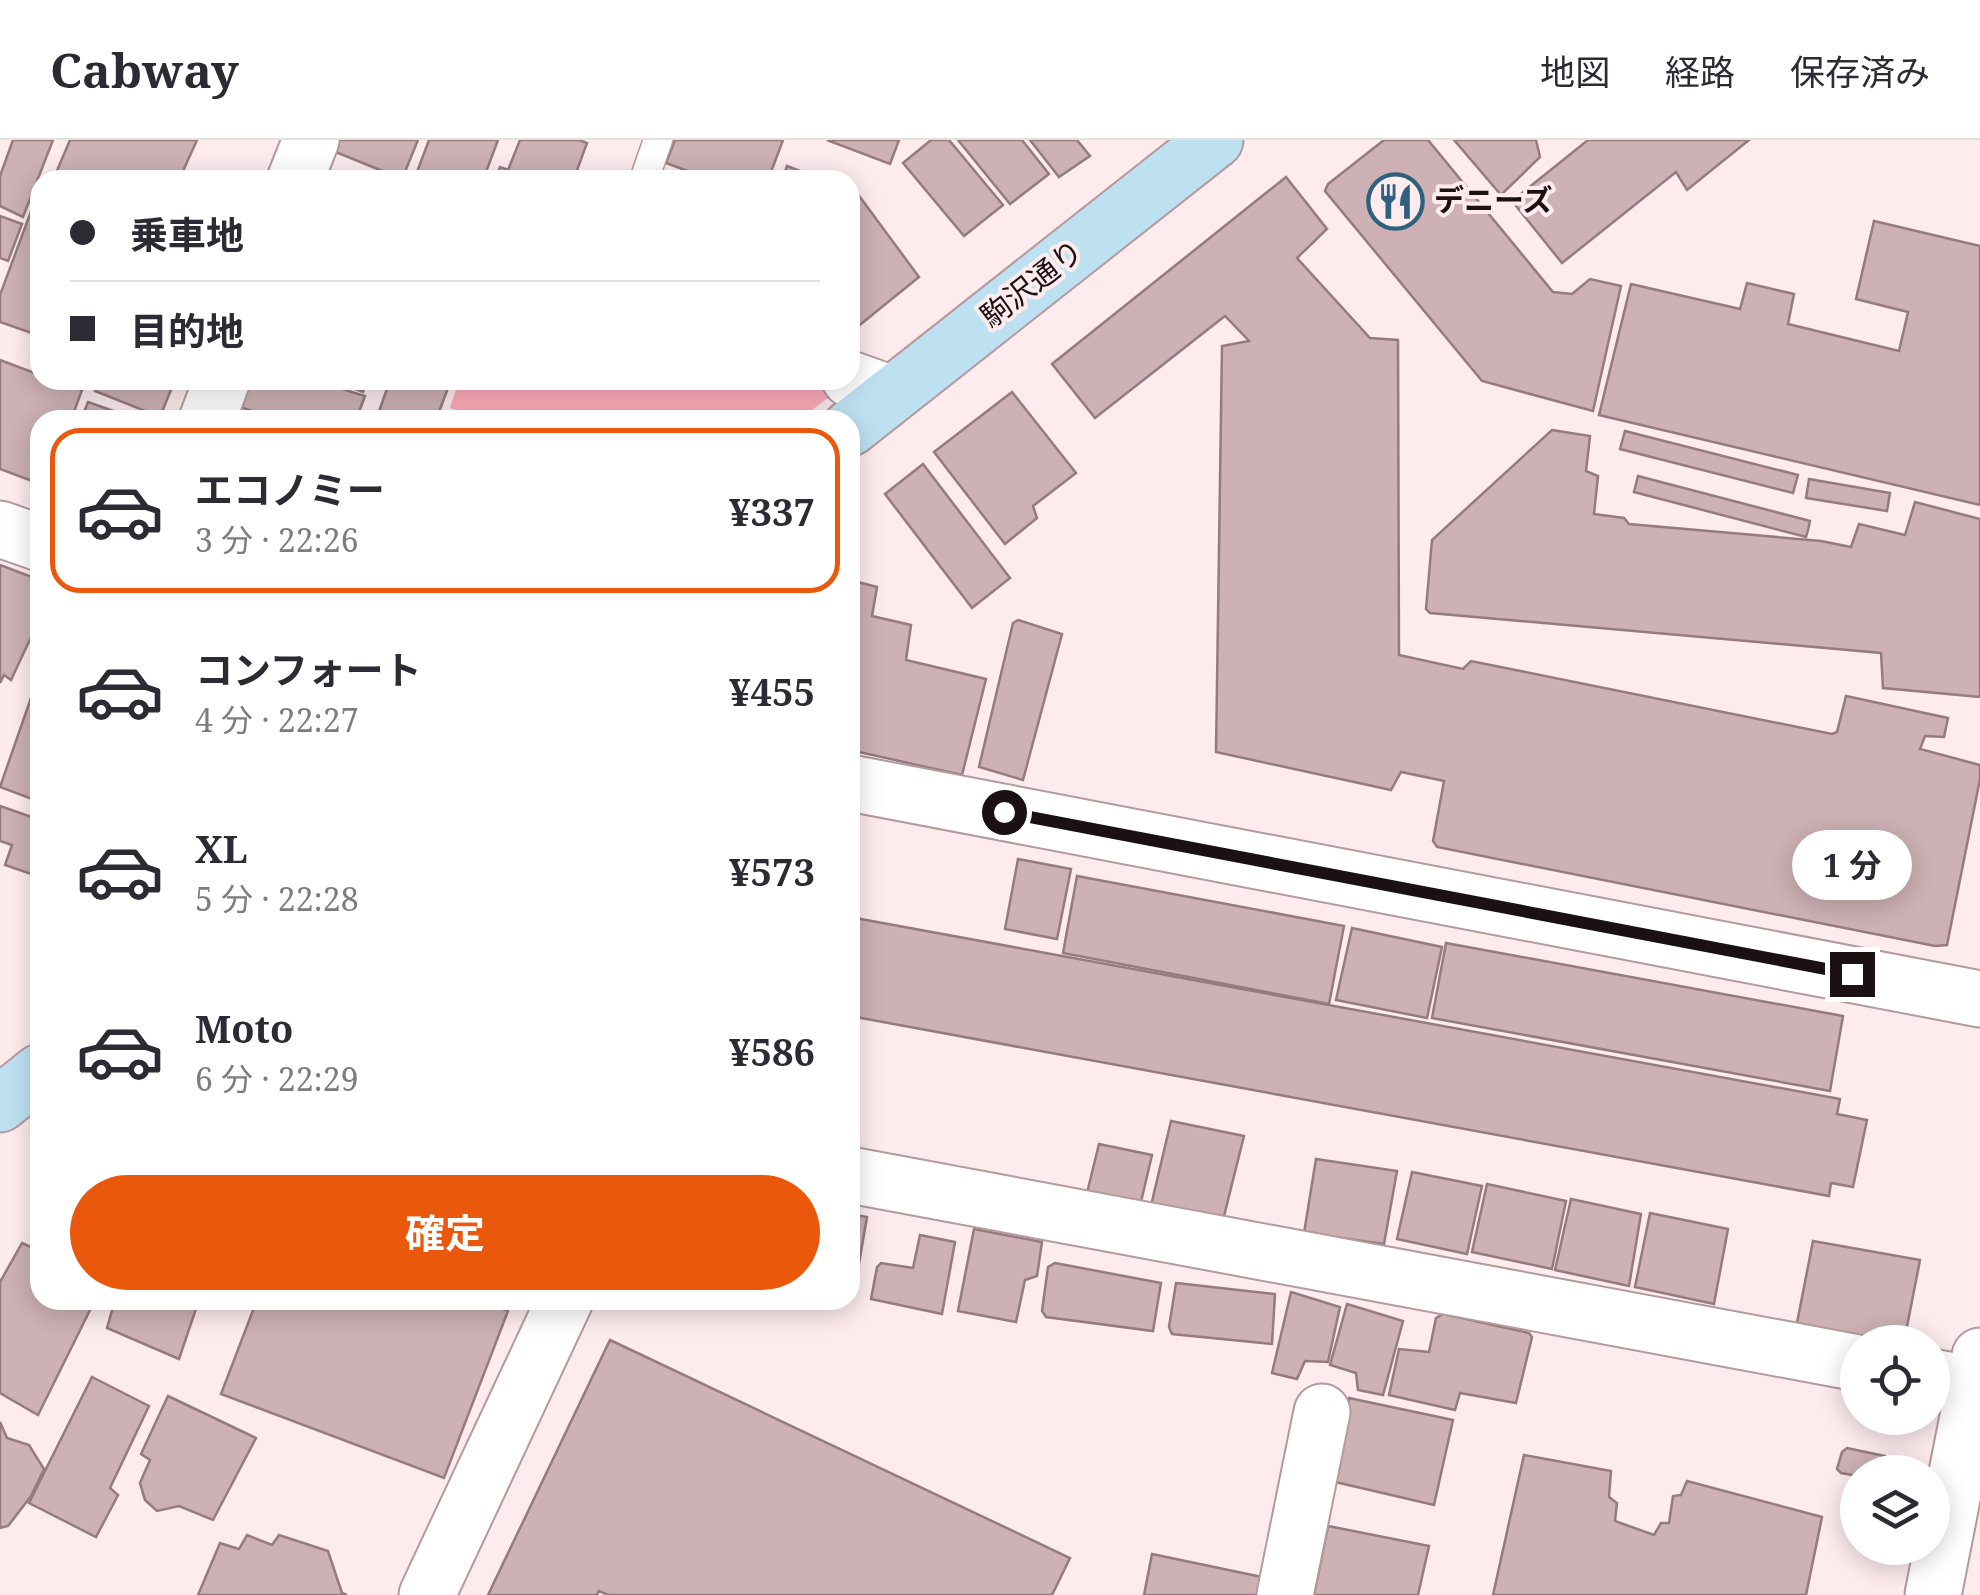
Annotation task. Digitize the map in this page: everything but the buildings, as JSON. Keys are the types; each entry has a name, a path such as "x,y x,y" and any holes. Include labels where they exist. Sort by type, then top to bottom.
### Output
{"main road":[{"name":"駒沢通り","path":"859,410 871,386 1215,140"},
{"path":"0,1104 30,1080"}],"street":[{"path":"0,529 30,540"},
{"path":"860,785 1980,999"},
{"path":"860,1176 1840,1360"},
{"path":"427,1595 560,1310"},
{"path":"1933,1595 1962,1373"},
{"path":"1285,1595 1322,1412"}],"lane":[{"path":"648,170 658,140"}],"shaded area":[{"path":"456,390 822,390 833,394 812,410 450,408"}],"place":[{"name":"デニーズ","path":"1395,201"}],"route":[{"path":"1004,812 1852,974"}]}
